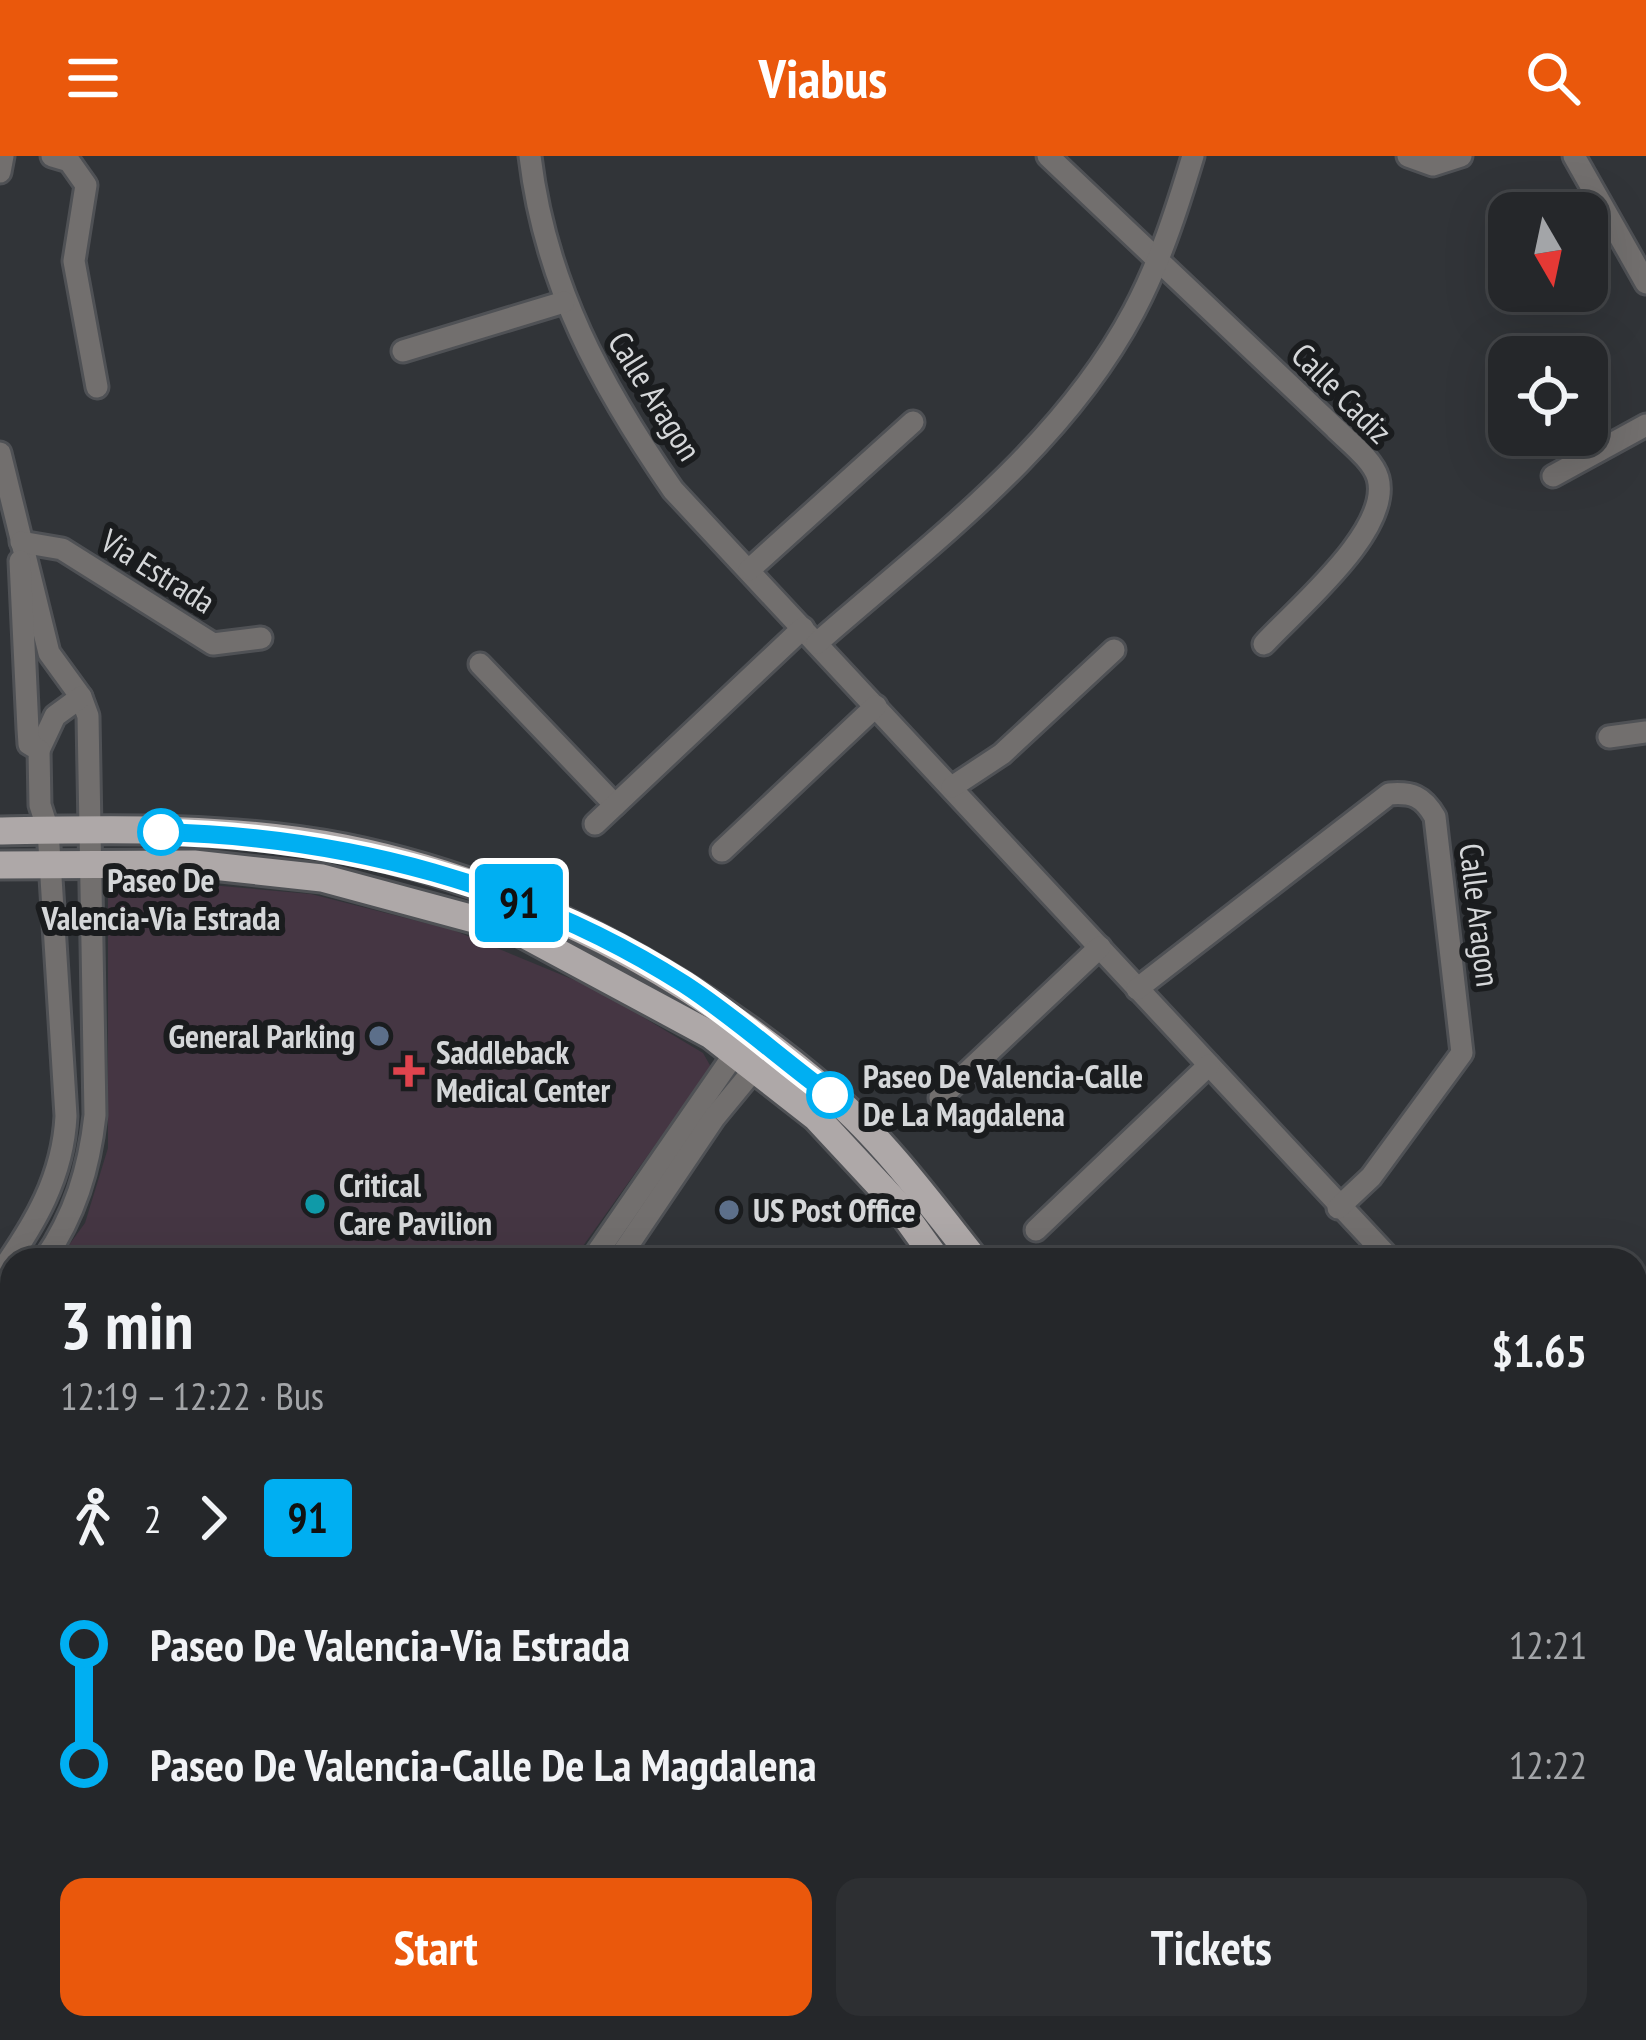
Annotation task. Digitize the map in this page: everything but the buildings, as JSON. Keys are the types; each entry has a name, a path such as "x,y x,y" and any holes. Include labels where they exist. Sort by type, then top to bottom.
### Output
{"main road":[{"path":"0,831 286,840 341,848 460,878 684,985 896,1203 928,1248"},
{"path":"0,865 194,864 322,878 518,931 834,1097 966,1248"}],"street":[{"path":"0,172 3,156"},
{"path":"52,156 69,160 86,184 74,261 97,388"},
{"name":"Calle Aragon","path":"530,156 544,238 564,302 618,410 674,490 1379,1248"},
{"name":"Calle Cadiz","path":"1048,156 1335,428 1378,476 1379,506 1363,538 1264,644"},
{"path":"595,824 1023,459 1096,370 1158,261 1193,156"},
{"path":"1408,156 1432,165 1461,156"},
{"path":"1574,156 1646,283"},
{"path":"403,351 564,302"},
{"path":"749,570 913,422"},
{"path":"1608,446 1646,425"},
{"path":"0,453 5,497 49,653 81,697 88,716 95,1079 90,1163 76,1202 51,1248"},
{"path":"1553,476 1589,456"},
{"path":"21,542 17,590 29,744 39,750"},
{"name":"Via Estrada","path":"21,542 62,549 212,644 261,638"},
{"path":"952,787 1002,754 1114,650"},
{"path":"479,664 615,805"},
{"path":"18,1248 32,1228 64,1150 48,830 40,805 39,750 55,716 81,697"},
{"path":"722,850 876,706"},
{"path":"1609,737 1646,732"},
{"name":"Calle Aragon","path":"1138,989 1389,794 1409,792 1426,801 1435,817 1462,1053 1371,1177 1339,1208"},
{"path":"940,1099 1100,947"},
{"path":"601,1248 752,1052"},
{"path":"626,1248 714,1118 752,1052"},
{"path":"1036,1230 1209,1065"}],"shaded area":[{"name":"Saddleback Medical Center","path":"176,882 311,894 453,930 596,989 703,1053 711,1067 582,1248 67,1248 85,1223 108,1148 108,895 118,883"}],"bus line":[{"name":"91","path":"161,832 341,848 460,878 598,939 684,985 830,1095"}],"place":[{"name":"Paseo De Valencia-Via Estrada","path":"161,832"},
{"name":"General Parking","path":"379,1036"},
{"name":"Saddleback Medical Center","path":"409,1071"},
{"name":"Paseo De Valencia-Calle De La Magdalena","path":"830,1095"},
{"name":"Critical Care Pavilion","path":"315,1204"},
{"name":"US Post Office","path":"729,1210"}]}
